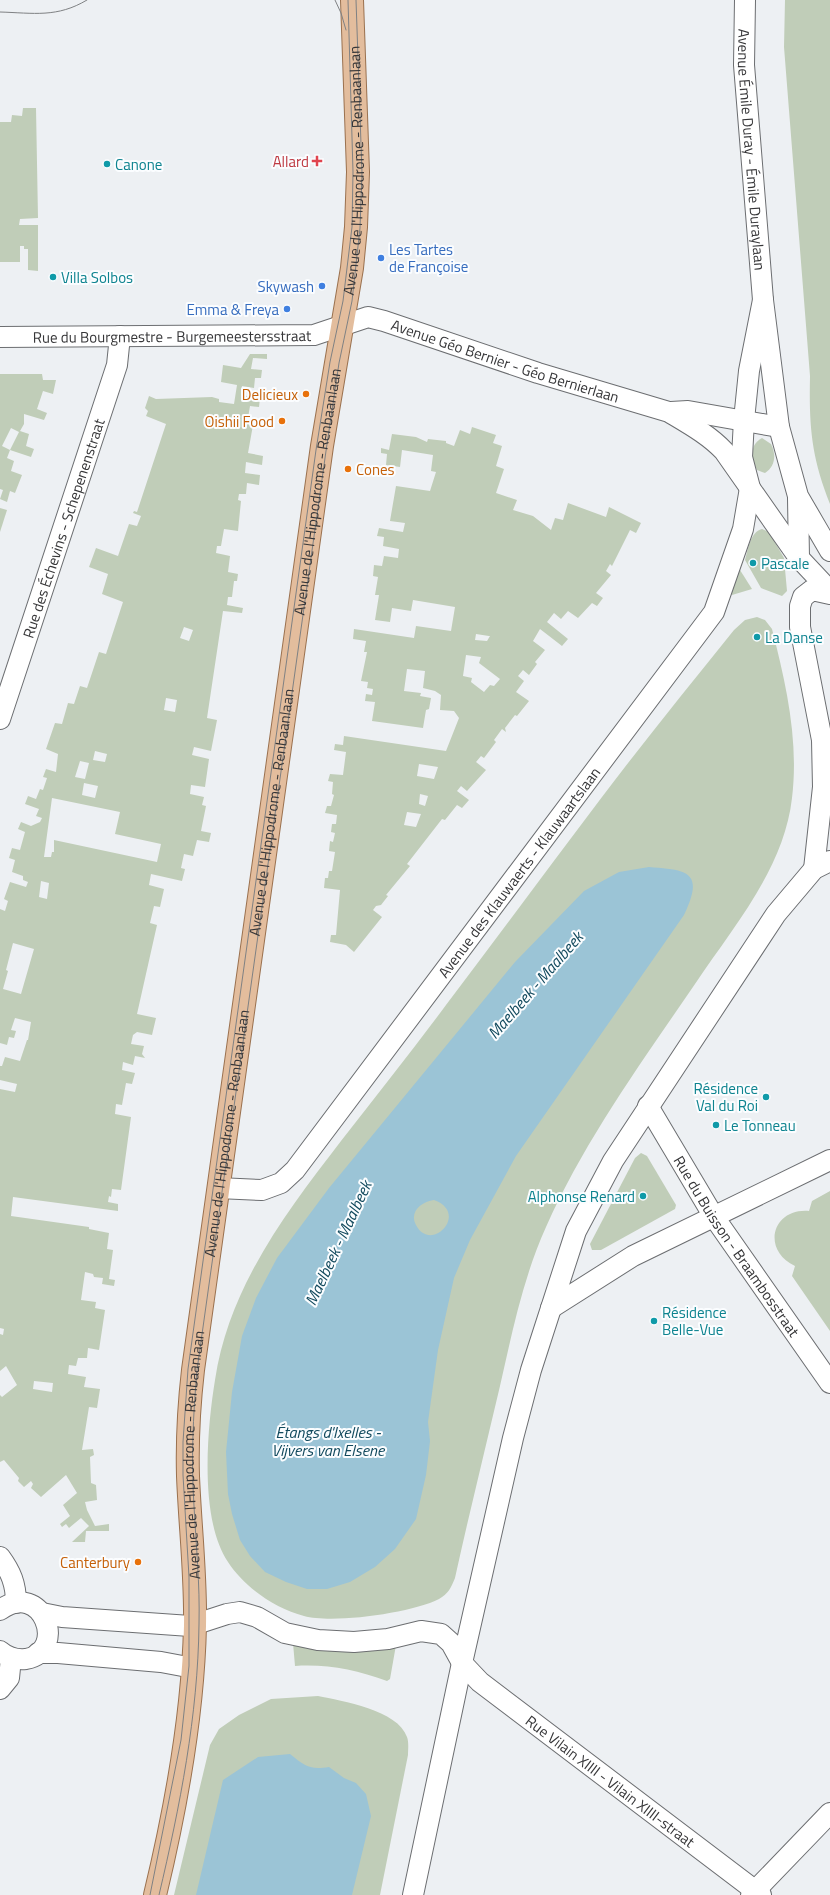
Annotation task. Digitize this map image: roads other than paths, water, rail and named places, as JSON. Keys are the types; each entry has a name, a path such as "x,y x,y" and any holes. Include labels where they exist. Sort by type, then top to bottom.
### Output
{"main road":[{"name":"Avenue de l'Hippodrome - Renbaanlaan","path":"155,1895 185,1741 194,1668 194,1577 188,1475 189,1406 194,1363 322,446 352,268 357,200 357,118 352,0"}],"street":[{"name":"Avenue Émile Duray - Émile Duraylaan","path":"745,0 744,66 763,300 779,427 798,496"},
{"name":"Avenue Émile Duray - Émile Duraylaan","path":"750,488 742,457 744,420 748,371 763,300"},
{"name":"Avenue Géo Bernier - Géo Bernierlaan","path":"342,326 368,317 384,321 538,374 669,412 715,441 799,558 830,592"},
{"name":"Rue du Bourgmestre - Burgemeestersstraat","path":"0,337 314,335 342,326"},
{"name":"Rue des Échevins - Schepenenstraat","path":"0,719 116,365 120,336"},
{"name":"Avenue Géo Bernier - Géo Bernierlaan","path":"669,412 688,411 779,427"},
{"name":"Avenue des Klauwaerts - Klauwaartslaan","path":"218,1188 262,1190 281,1183 294,1170 714,612 743,530 750,488"},
{"path":"798,496 830,551"},
{"path":"798,496 799,558"},
{"path":"413,1895 462,1663 513,1438 551,1308 576,1231 613,1161 776,914 822,865 822,740 800,627 800,606 803,597 812,590 830,592"},
{"name":"Rue du Buisson - Braambosstraat","path":"648,1106 714,1217 830,1383"},
{"path":"551,1308 633,1256 830,1160"},
{"path":"0,1557 9,1569 15,1584 8,1606"},
{"name":"Rue Vilain XIIII - Vilain XIIII-straat","path":"8,1606 26,1603 42,1613 62,1617 165,1625 195,1625 227,1614 240,1612 257,1617 285,1632 318,1640 354,1642 388,1639 421,1631 441,1634 451,1643 462,1663 480,1682 756,1893"},
{"path":"0,1689 9,1678 6,1655 30,1658 38,1653 45,1645 48,1634 47,1623 42,1613"},
{"path":"38,1653 58,1653 161,1662 194,1668"},
{"path":"756,1893 830,1813"}],"water":[{"name":"Étangs d'Ixelles - Vijvers van Elsene","path":"649,867 682,872 689,876 692,881 693,889 690,900 684,915 516,1156 470,1240 454,1278 438,1350 428,1422 430,1441 426,1475 416,1519 395,1549 375,1567 350,1582 327,1589 307,1589 286,1582 265,1572 250,1556 240,1540 228,1494 226,1452 232,1392 242,1336 256,1298 277,1258 329,1188 515,962 584,891 619,872","holes":["434,1200 444,1206 448,1213 448,1221 444,1228 438,1233 430,1235 423,1233 416,1225 414,1220 415,1212 418,1208 421,1205"]},
{"path":"290,1754 308,1766 317,1768 329,1767 344,1778 356,1783 366,1794 371,1816 352,1895 196,1895 223,1780 258,1757"}],"tram line":[{"path":"0,12 55,12 66,10 87,0"},
{"path":"335,0 346,30"},
{"path":"150,1895 181,1740 189,1666 189,1577 183,1475 183,1442 188,1369 316,450 330,362 343,301 352,227 353,172 348,0"},
{"path":"159,1895 181,1794 191,1726 198,1658 199,1594 193,1489 194,1421 197,1370 326,451 339,363 352,301 360,228 362,173 356,0"}],"place":[{"name":"Allard","path":"317,161"},
{"name":"Canone","path":"107,164"},
{"name":"Les Tartes de Françoise","path":"381,258"},
{"name":"Villa Solbos","path":"53,277"},
{"name":"Skywash","path":"322,286"},
{"name":"Emma & Freya","path":"287,309"},
{"name":"Delicieux","path":"306,394"},
{"name":"Oishii Food","path":"282,421"},
{"name":"Cones","path":"348,469"},
{"name":"Pascale","path":"753,563"},
{"name":"La Danse","path":"757,637"},
{"name":"Résidence Val du Roi","path":"766,1097"},
{"name":"Le Tonneau","path":"716,1125"},
{"name":"Alphonse Renard","path":"643,1196"},
{"name":"Résidence Belle-Vue","path":"654,1321"},
{"name":"Canterbury","path":"138,1562"}],"water label":[{"name":"Maelbeek - Maalbeek","path":"535,985"},
{"name":"Maelbeek - Maalbeek","path":"338,1243"}]}
